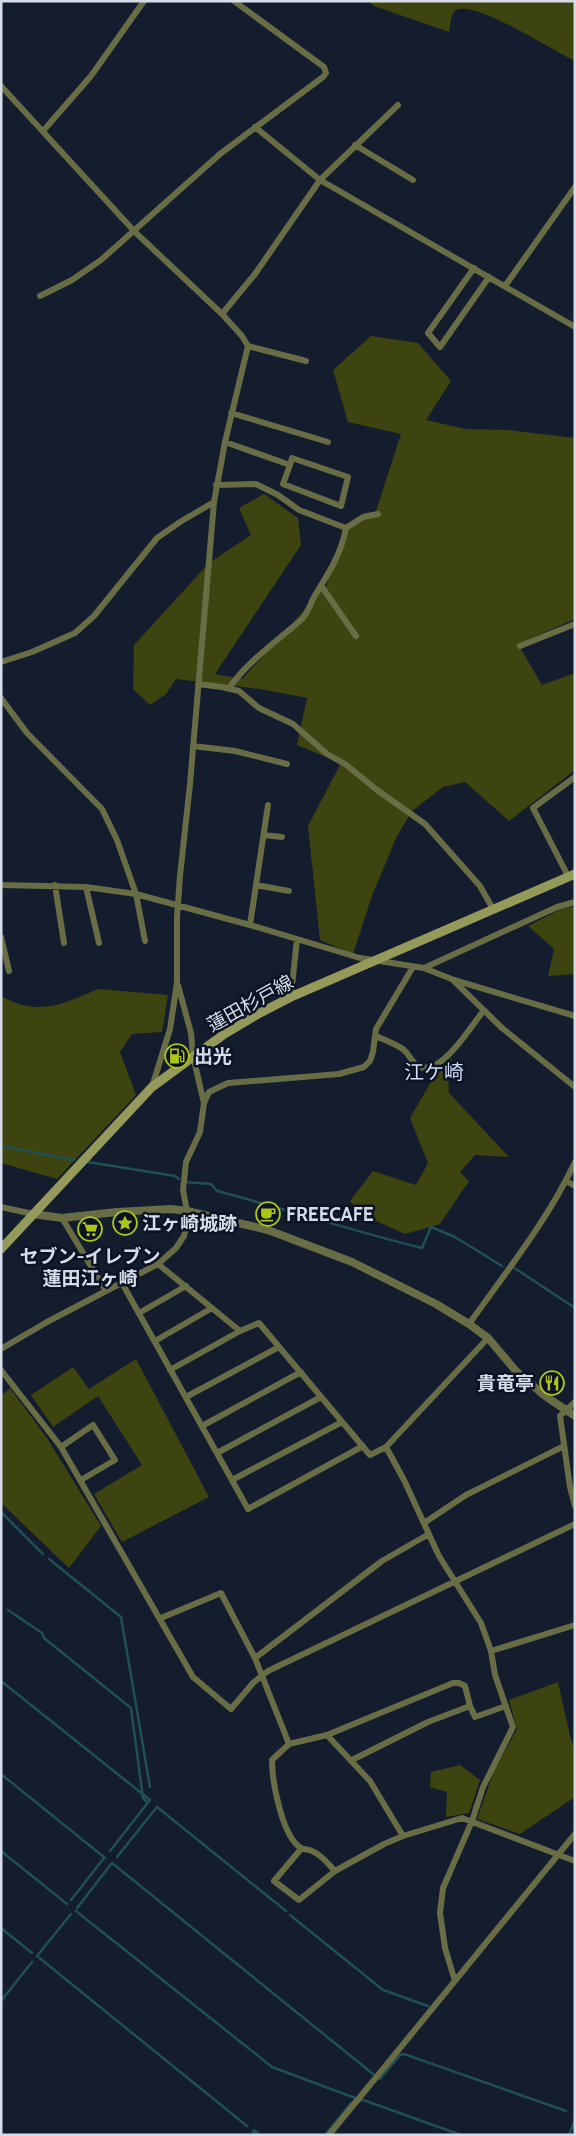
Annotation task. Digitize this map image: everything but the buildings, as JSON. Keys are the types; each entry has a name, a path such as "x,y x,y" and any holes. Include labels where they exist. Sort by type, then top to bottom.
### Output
{"main road":[{"name":"蓮田杉戸線","path":"1,1249 152,1087 193,1056 244,1022 293,996 373,960 571,875"}],"street":[{"path":"43,131 91,76 144,1"},
{"path":"40,296 72,280 101,260 135,232 220,154 255,126 323,78 326,73 324,67 234,1"},
{"path":"1,86 135,232 222,314 242,336 248,346 306,362"},
{"path":"222,314 255,274 320,180 398,105"},
{"path":"255,126 320,180 575,327"},
{"path":"356,146 413,180"},
{"path":"505,286 575,187"},
{"path":"474,268 428,333 440,346 489,277"},
{"path":"152,1087 170,1028 177,983 178,905 216,485 231,413 248,346"},
{"path":"231,413 328,442"},
{"path":"225,442 290,465"},
{"path":"292,458 348,477 341,506 283,484 290,465 292,458"},
{"path":"216,485 256,484 278,495 298,510 346,528"},
{"path":"1,662 32,652 75,633 94,616 157,538 214,502"},
{"path":"229,688 235,679 264,651 302,619 334,567 346,528 363,517 378,514"},
{"path":"322,587 356,636"},
{"path":"520,646 575,624"},
{"path":"198,684 229,688 245,695 259,708 292,724 327,754 345,764 376,790 425,824 480,886 493,909"},
{"path":"1,698 27,733 102,809 117,840 136,894 145,941"},
{"path":"193,746 235,751 287,764"},
{"path":"571,875 533,808 575,776"},
{"path":"250,925 268,805"},
{"path":"264,835 282,837"},
{"path":"1,885 86,887 136,894 373,960 424,968 454,980 575,1016"},
{"path":"55,885 64,943"},
{"path":"256,886 289,891"},
{"path":"86,887 99,943"},
{"path":"424,968 557,907 575,902"},
{"path":"1,937 9,971"},
{"path":"293,996 292,986 297,939"},
{"path":"1,1349 47,1322 158,1264 176,1248 184,1236 188,1224 188,1211 183,1190 186,1162 200,1132 204,1103 209,1092 228,1082 339,1074 364,1067 370,1061 376,1029 413,967"},
{"path":"454,980 528,1050 575,1087"},
{"path":"177,983 191,1033 193,1056 204,1103"},
{"path":"376,1036 404,1050 413,1063 428,1068 443,1061 484,1010"},
{"path":"469,1324 566,1181 575,1162"},
{"path":"566,1181 575,1186"},
{"path":"1,1207 62,1218 143,1210 188,1211 268,1230 352,1262 436,1304 488,1338 516,1371 545,1396 575,1416"},
{"path":"62,1218 106,1291"},
{"path":"158,1264 240,1331"},
{"path":"122,1284 248,1509 363,1446"},
{"path":"139,1313 186,1286"},
{"path":"155,1341 212,1308"},
{"path":"170,1370 240,1331 259,1323 370,1455 386,1447 488,1338"},
{"path":"186,1397 279,1347"},
{"path":"1,1370 62,1447 193,1676 232,1710 262,1675 575,1524"},
{"path":"202,1426 301,1372"},
{"path":"217,1453 322,1397"},
{"path":"575,1402 560,1416 570,1487 575,1506"},
{"path":"232,1480 342,1422"},
{"path":"62,1447 93,1425 116,1460 81,1480"},
{"path":"424,1523 466,1495 564,1446"},
{"path":"386,1447 439,1556 481,1623 491,1651 495,1675 513,1726 489,1774 472,1821 443,1888 440,1913 445,1948 455,1981"},
{"path":"255,1658 382,1561 429,1534"},
{"path":"161,1618 221,1593 255,1658 290,1744"},
{"path":"491,1651 575,1625"},
{"path":"336,1871 322,1857 312,1850 301,1849 293,1840 283,1819 272,1771 272,1760 290,1744 327,1734 453,1683 465,1686 474,1717 506,1706"},
{"path":"352,1760 428,1722 470,1706"},
{"path":"327,1734 370,1781 403,1836"},
{"path":"301,1849 274,1881 299,1900 336,1871 384,1844 403,1836 462,1818 575,1861"},
{"path":"329,2135 575,1834"}],"green space":[{"path":"368,1 575,1 575,61 515,28 480,12 466,9 456,10 452,17 449,32 374,6"},
{"path":"371,336 418,343 451,381 426,420 466,429 507,430 575,438 575,619 518,644 542,685 575,673 575,770 509,821 465,782 443,787 412,811 397,836 372,896 353,954 320,940 308,826 341,763 297,745 307,698 260,689 176,679 166,694 150,705 133,689 134,645 209,563 251,535 239,508 264,494 298,518 301,545 215,674 242,679 326,586 348,528 376,511 401,434 348,422 333,370"},
{"path":"575,906 575,974 548,976 554,949 528,926 559,910"},
{"path":"98,989 168,995 162,1032 132,1034 120,1052 136,1095 57,1179 1,1163 1,996 27,1006 39,1007 62,1003"},
{"path":"452,1057 448,1073 449,1093 509,1157 475,1155 460,1172 469,1181 440,1224 405,1234 363,1215 350,1201 373,1171 416,1185 428,1163 410,1118 431,1082"},
{"path":"136,1359 209,1497 122,1542 94,1494 142,1465 98,1396 53,1427 31,1395 73,1367 89,1389"},
{"path":"10,1388 47,1438 101,1526 69,1568 1,1503 1,1396"},
{"path":"558,1682 571,1740 575,1748 575,1797 520,1834 477,1819 494,1771 517,1729 509,1700"},
{"path":"460,1765 480,1780 469,1813 446,1817 447,1792 430,1787 431,1772"}],"waterway":[{"path":"1,1146 74,1160"},
{"path":"88,1162 175,1176 179,1179"},
{"path":"185,1182 211,1184 217,1191 422,1248 431,1227 455,1237 502,1266"},
{"path":"513,1267 575,1308"},
{"path":"1,1512 43,1554"},
{"path":"49,1559 121,1617 150,1787"},
{"path":"8,1610 42,1633 44,1638 131,1708 143,1798 147,1802"},
{"path":"1,1681 150,1800 110,1851"},
{"path":"1,1774 105,1858"},
{"path":"117,1857 157,1807 286,1911"},
{"path":"1,1851 67,1904"},
{"path":"71,1900 104,1858"},
{"path":"77,1908 112,1863 373,2074"},
{"path":"76,1911 272,2067 355,2098"},
{"path":"71,1914 37,1956 247,2126"},
{"path":"290,1915 383,1990 428,2006"},
{"path":"1,1928 32,1953"},
{"path":"1,2001 32,1962"},
{"path":"380,2079 400,2055 404,2054 566,2111"},
{"path":"359,2101 363,2100 461,2135"},
{"path":"325,2135 353,2102"},
{"path":"569,2135 575,2120"},
{"path":"254,2130 260,2135"}],"place":[{"name":"出光","path":"177,1056"},
{"name":"FREECAFE","path":"268,1214"},
{"name":"江ヶ崎城跡","path":"125,1223"},
{"name":"セブン-イレブン 蓮田江ヶ崎","path":"90,1229"},
{"name":"貴竜亭","path":"552,1383"}],"district":[{"name":"江ケ崎","path":"434,1072"}]}
